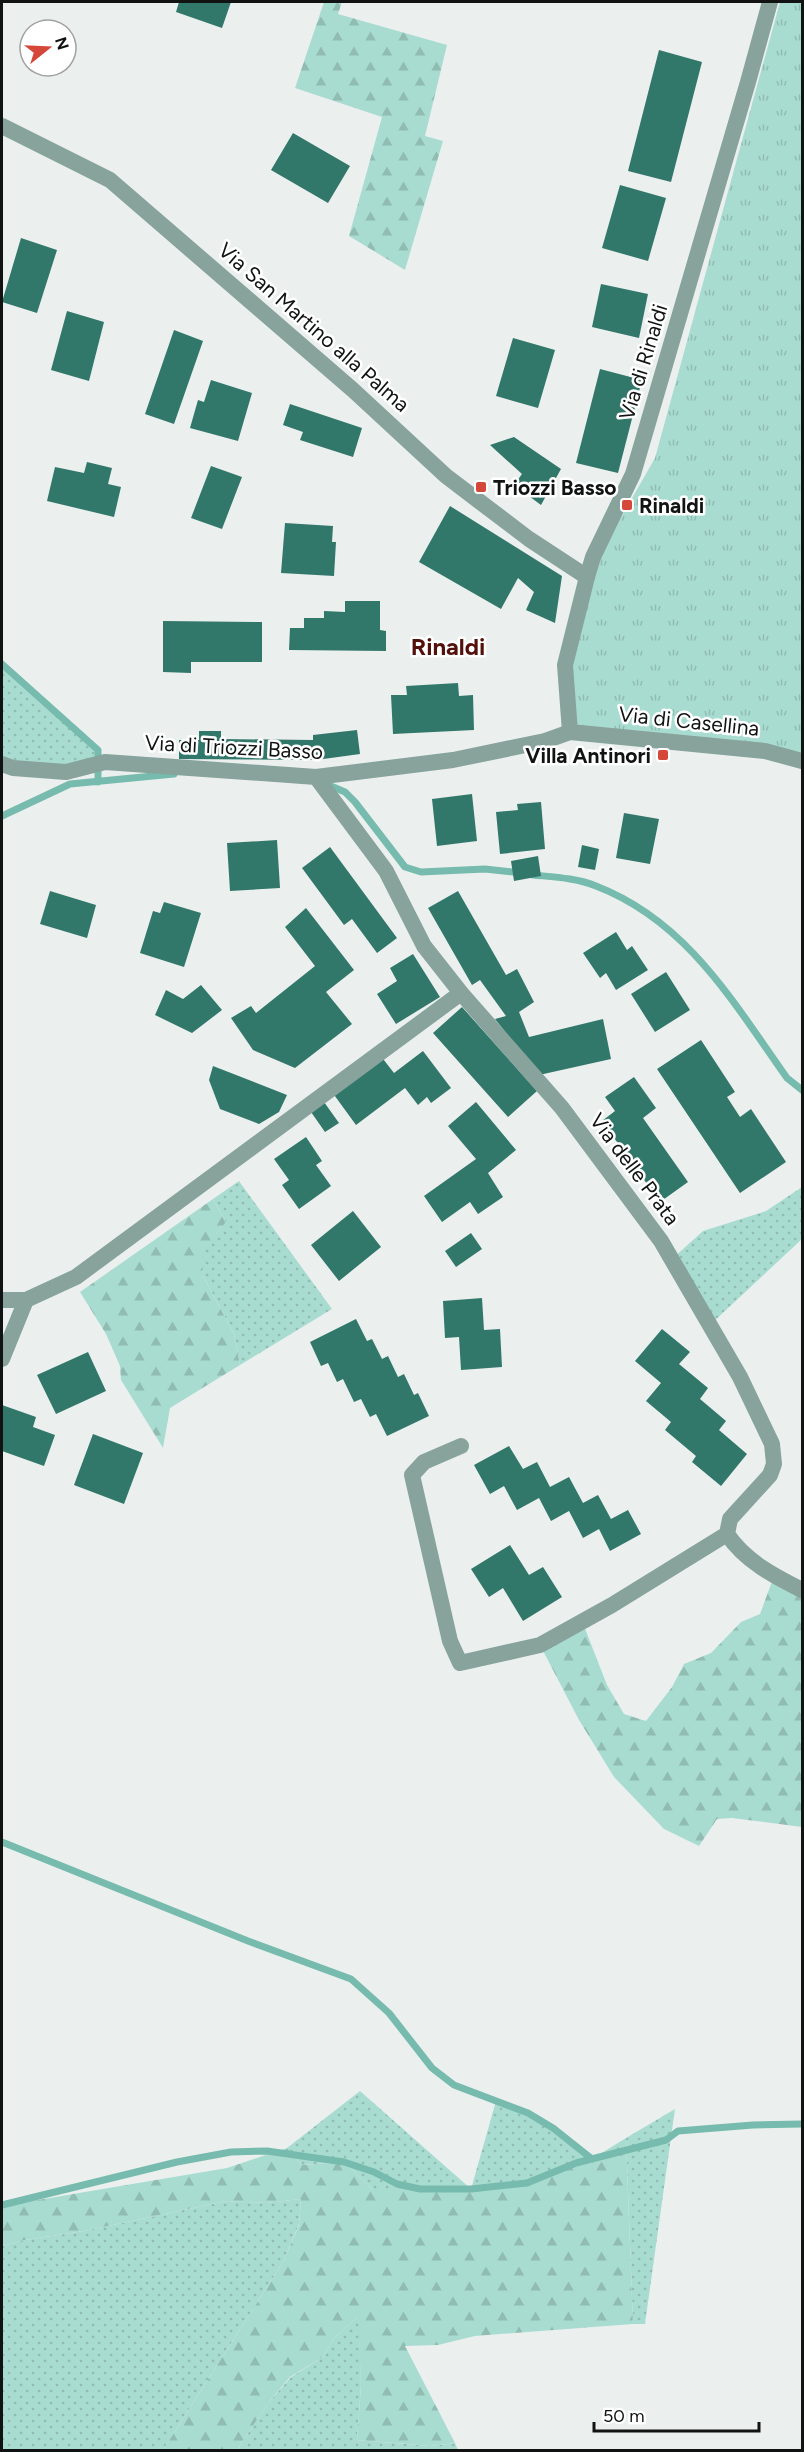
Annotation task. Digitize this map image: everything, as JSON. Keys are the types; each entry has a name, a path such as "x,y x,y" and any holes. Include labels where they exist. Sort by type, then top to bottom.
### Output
{"street":[{"name":"Via di Rinaldi","path":"570,732 565,665 587,577 593,557 633,474 770,2"},
{"name":"Via San Martino alla Palma","path":"2,126 111,180 354,390 446,476 529,539 587,577"},
{"name":"Via di Casellina","path":"570,732 765,751 802,761"},
{"name":"Via di Triozzi Basso","path":"2,764 13,768 66,772 105,762 316,777 453,760 545,741 570,732"},
{"name":"Via delle Prata","path":"316,777 386,871 424,946 461,993 562,1108 661,1241 740,1377 772,1444 774,1464 770,1475 730,1519 727,1534"},
{"path":"2,1300 26,1300 75,1277 461,993"},
{"path":"2,1359 26,1300"},
{"path":"461,1446 424,1462 411,1475 450,1641 460,1663 540,1645 612,1605 727,1534 736,1548 774,1576 802,1590"}],"green space":[{"path":"324,2 342,2 338,14 447,45 425,136 443,141 405,270 349,236 382,117 295,88"},
{"path":"780,2 802,2 802,761 570,732 565,665 587,577 655,458"},
{"path":"2,664 98,750 105,762 66,772 2,764"},
{"path":"239,1181 332,1309 240,1365 234,1334 203,1276 201,1252 226,1222 213,1199"},
{"path":"802,1187 802,1239 710,1325 672,1259 703,1231 766,1211"},
{"path":"213,1199 226,1222 202,1252 203,1276 234,1334 240,1365 170,1408 163,1448 121,1380 120,1366 106,1334 80,1292"},
{"path":"774,1576 802,1590 802,1827 732,1818 717,1819 699,1846 664,1829 614,1777 579,1720 540,1645 582,1621 607,1685 624,1714 646,1721 672,1687 684,1664 711,1653 741,1622 760,1614"},
{"path":"360,2091 471,2189 496,2101 547,2126 592,2159 526,2183 468,2190 372,2189 344,2162 302,2165 287,2148"},
{"path":"675,2109 645,2324 633,2324 626,2138"},
{"path":"626,2138 633,2324 475,2336 438,2345 405,2346 455,2443 431,2446 357,2440 361,2385 358,2317 334,2338 323,2357 290,2377 269,2402 240,2445 239,2450 163,2450 283,2262 299,2225 301,2199 266,2203 226,2201 2,2246 2,2206 227,2168 287,2148 302,2165 344,2162 372,2189 471,2189 527,2183 592,2159"},
{"path":"301,2199 299,2224 283,2262 163,2450 2,2450 2,2246 226,2201 266,2203"},
{"path":"359,2316 361,2385 357,2440 431,2446 455,2443 458,2450 239,2450 240,2445 269,2402 291,2377 323,2357 334,2338"}],"building":[{"path":"179,2 231,2 222,28 176,12"},
{"path":"659,50 702,62 671,182 628,171"},
{"path":"293,133 350,166 328,203 271,170"},
{"path":"620,185 666,198 648,261 602,248"},
{"path":"21,238 57,250 37,313 2,302"},
{"path":"601,284 648,294 639,338 592,327"},
{"path":"67,311 104,322 89,381 51,370"},
{"path":"174,330 203,341 174,424 145,414"},
{"path":"513,338 555,350 538,408 496,396"},
{"path":"600,369 642,380 618,473 576,463"},
{"path":"211,380 252,393 238,441 190,428 198,400 204,402"},
{"path":"290,404 362,428 353,457 300,440 303,432 283,425"},
{"path":"514,437 561,469 541,505 514,485 522,474 490,445"},
{"path":"87,462 112,468 108,484 121,487 114,517 47,501 55,467 84,473"},
{"path":"211,466 242,477 222,529 191,518"},
{"path":"450,506 562,576 555,623 526,610 534,592 518,578 501,609 419,562"},
{"path":"285,523 333,526 332,542 336,542 334,576 281,573"},
{"path":"345,601 380,601 380,630 386,631 386,651 289,650 290,628 304,628 304,618 324,618 324,611 345,612"},
{"path":"163,621 262,622 262,662 191,662 191,673 163,672"},
{"path":"458,683 459,696 473,695 474,730 393,734 391,695 407,695 406,686"},
{"path":"357,730 360,754 316,760 179,759 179,740 199,740 199,731 221,731 221,739 313,740 313,735"},
{"path":"472,794 477,841 437,846 432,799"},
{"path":"541,802 545,849 500,854 496,812 518,810 517,804"},
{"path":"624,813 659,819 650,864 616,858"},
{"path":"277,840 280,888 230,891 227,843"},
{"path":"582,845 599,849 595,870 578,867"},
{"path":"330,847 397,938 377,953 352,919 344,925 302,868"},
{"path":"538,856 541,876 514,881 511,861"},
{"path":"50,891 96,905 87,938 40,924"},
{"path":"458,891 506,975 517,969 534,1002 519,1012 529,1037 603,1019 611,1059 539,1075 495,1019 506,1016 480,980 472,985 428,908"},
{"path":"164,902 201,913 184,967 140,953 153,911 160,913"},
{"path":"306,908 354,970 326,992 352,1024 295,1068 253,1050 231,1018 251,1006 256,1013 315,966 285,927"},
{"path":"616,932 627,950 632,946 648,970 616,990 606,973 600,978 583,953"},
{"path":"413,954 440,997 396,1024 377,994 397,981 390,968"},
{"path":"666,972 690,1010 655,1032 631,994"},
{"path":"201,985 222,1010 192,1033 155,1015 166,990 183,999"},
{"path":"462,1007 537,1091 508,1117 433,1033"},
{"path":"701,1040 735,1092 727,1097 740,1117 751,1109 786,1162 740,1193 657,1069"},
{"path":"423,1051 451,1088 431,1103 427,1097 418,1105 405,1088 356,1125 332,1092 380,1055 394,1073"},
{"path":"213,1066 287,1095 279,1112 259,1124 220,1109 209,1080"},
{"path":"634,1077 656,1108 643,1118 688,1182 660,1202 602,1121 615,1111 605,1097"},
{"path":"324,1102 339,1123 325,1132 311,1112"},
{"path":"476,1102 516,1150 488,1173 503,1197 478,1214 470,1202 442,1222 424,1196 476,1159 448,1126"},
{"path":"306,1137 322,1161 316,1165 331,1186 299,1209 282,1185 289,1180 274,1159"},
{"path":"353,1211 381,1247 339,1281 311,1245"},
{"path":"471,1233 482,1249 456,1267 445,1251"},
{"path":"482,1298 484,1330 500,1329 502,1367 461,1370 459,1337 445,1338 443,1301"},
{"path":"356,1319 367,1341 372,1339 382,1359 388,1356 398,1377 404,1374 414,1395 418,1393 429,1416 387,1436 376,1414 370,1417 361,1399 354,1402 343,1379 337,1382 328,1363 321,1366 310,1342"},
{"path":"662,1329 690,1352 679,1364 708,1388 700,1399 726,1421 719,1430 747,1454 721,1486 692,1462 696,1456 665,1430 671,1422 646,1401 661,1383 635,1361"},
{"path":"88,1352 106,1391 56,1414 37,1375"},
{"path":"2,1405 36,1417 33,1427 55,1435 44,1466 2,1451"},
{"path":"93,1434 143,1453 124,1504 74,1485"},
{"path":"509,1446 523,1469 537,1462 550,1487 569,1477 583,1503 598,1495 611,1519 628,1510 641,1534 610,1551 599,1529 583,1538 569,1511 551,1521 539,1498 517,1510 504,1486 490,1494 474,1465"},
{"path":"510,1545 529,1575 543,1567 562,1597 523,1621 503,1588 489,1597 471,1569"}],"waterway":[{"path":"2,664 98,750 98,782"},
{"path":"2,816 70,784 174,774"},
{"path":"326,784 345,792 355,802 405,867 421,872 485,869 522,873"},
{"path":"533,875 589,883 628,901 657,920 705,967 727,993 787,1078 802,1090"},
{"path":"2,1842 248,1941 351,1979 389,2013 432,2068 454,2085 528,2113 553,2128 592,2159"},
{"path":"2,2205 177,2162 231,2152 267,2151 344,2162 374,2172 397,2184 420,2189 471,2189 527,2183 576,2163 666,2140 678,2131 802,2124"}],"place":[{"name":"Triozzi Basso","path":"481,487"},
{"name":"Rinaldi","path":"627,505"},
{"name":"Villa Antinori","path":"663,755"}],"district":[{"name":"Rinaldi","path":"448,646"}]}
